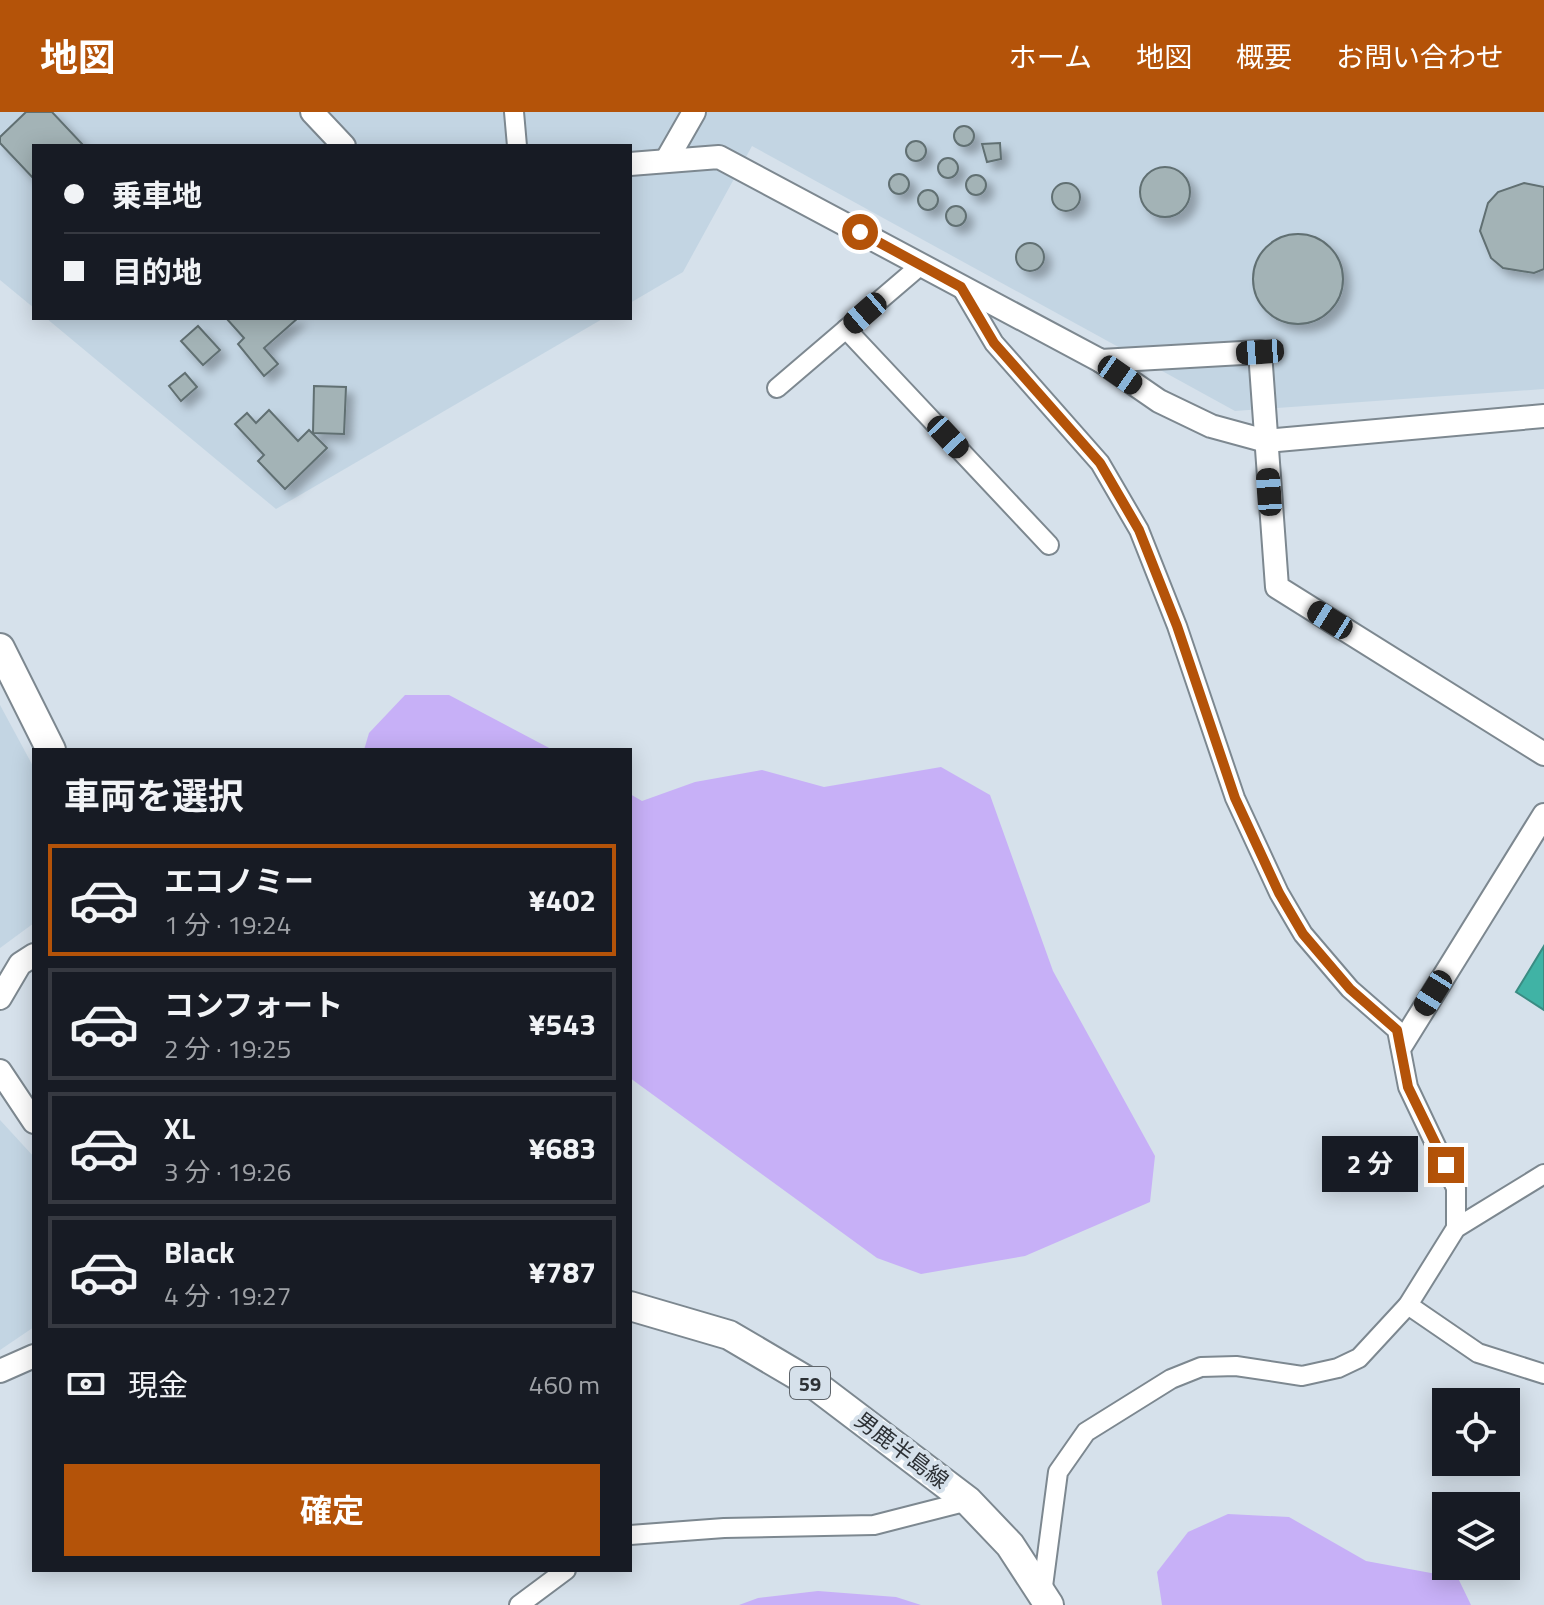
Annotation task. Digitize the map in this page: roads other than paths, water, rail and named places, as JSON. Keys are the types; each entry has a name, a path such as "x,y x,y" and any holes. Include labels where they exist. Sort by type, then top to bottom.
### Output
{"main road":[{"path":"0,648 50,748"},
{"name":"男鹿半島線","path":"632,1307 729,1335 819,1388 968,1501 1010,1545 1045,1600"}],"street":[{"path":"312,112 342,144"},
{"path":"514,112 517,144"},
{"path":"666,161 694,112"},
{"path":"632,164 719,157 1101,361 1159,401 1198,420 1266,441 1544,416"},
{"path":"777,388 921,265"},
{"path":"961,287 994,343 1108,476 1139,530 1177,626 1235,798 1279,893 1303,934 1350,989 1397,1030 1408,1087 1456,1188 1456,1228"},
{"path":"846,329 1049,545"},
{"path":"1101,361 1260,352 1277,587 1544,754"},
{"path":"1402,1044 1544,815"},
{"path":"0,998 20,964 32,956"},
{"path":"0,1071 32,1119"},
{"path":"1045,1600 1058,1472 1086,1432 1171,1379 1201,1367 1236,1366 1302,1376 1338,1368 1359,1358 1408,1305 1456,1228 1544,1174"},
{"path":"1408,1305 1478,1353 1544,1374"},
{"path":"0,1371 32,1357"},
{"path":"632,1535 724,1528 874,1525 968,1501"},
{"path":"519,1605 563,1572"}]}
